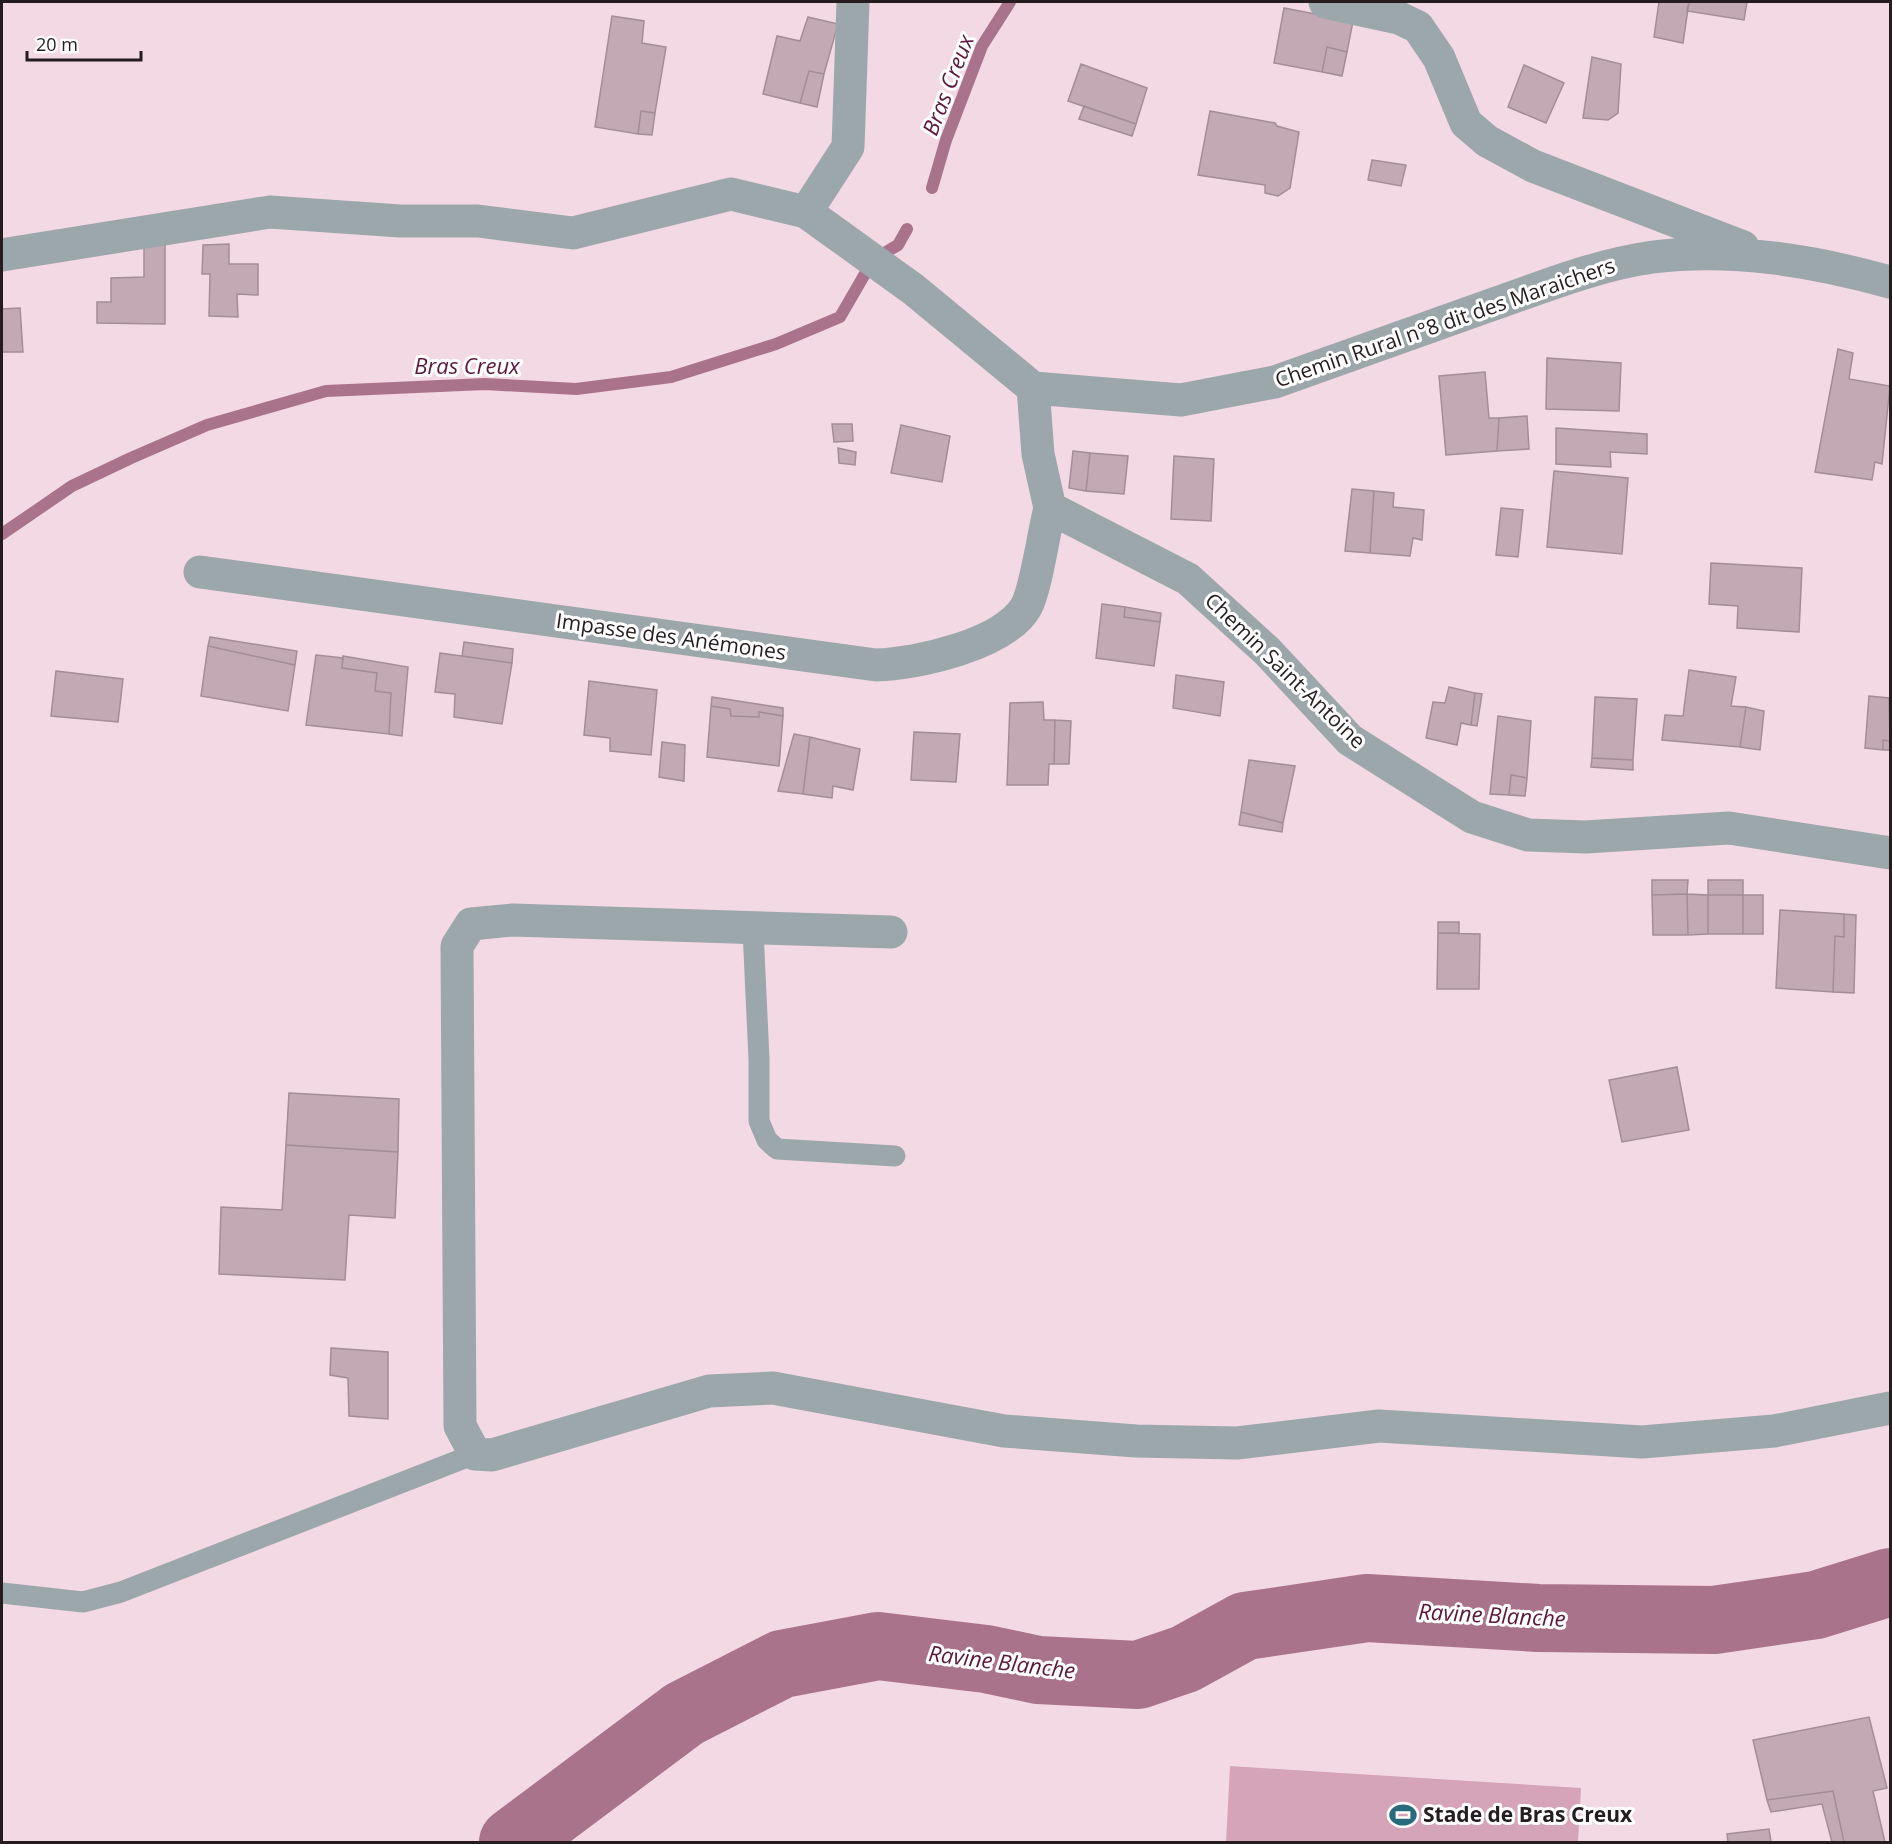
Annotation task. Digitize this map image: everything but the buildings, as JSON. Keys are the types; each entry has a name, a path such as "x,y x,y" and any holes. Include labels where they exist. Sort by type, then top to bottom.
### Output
{"street":[{"path":"806,212 848,147 853,2"},
{"path":"1325,2 1399,18 1418,27 1439,58 1466,123 1487,141 1533,166 1770,257"},
{"path":"2,255 270,212 400,221 478,220 573,233 731,194 806,212 913,289 1034,388 1038,454 1050,508"},
{"name":"Chemin Rural n°8 dit des Maraichers","path":"1034,388 1181,400 1230,392 1275,382 1597,267 1654,257 1708,254 1770,257 1836,267 1890,282"},
{"name":"Impasse des Anémones","path":"200,572 876,665 904,664 930,658 997,634 1014,622 1027,605 1050,508"},
{"name":"Chemin Saint-Antoine","path":"1050,508 1188,579 1267,651 1350,740 1472,817 1528,835 1587,837 1729,828 1890,853"},
{"path":"891,932 753,930 513,920 471,924 457,946 460,1426 474,1454 504,1452 709,1391 762,1389 773,1389 1004,1431 1136,1441 1237,1443 1379,1426 1642,1442 1774,1431 1890,1408"}],"lane":[{"path":"753,930 759,1059 759,1120 767,1140 777,1149 895,1156"},
{"path":"2,1593 83,1602 121,1592 474,1454"}],"shaded area":[{"name":"Stade de Bras Creux","path":"1230,1766 1581,1788 1578,1842 1226,1842"}],"waterway":[{"name":"Bras Creux","path":"932,188 946,140 982,46 1010,2"},
{"name":"Bras Creux","path":"2,534 72,486 131,458 207,425 326,391 485,384 576,389 671,377 776,344 840,317 873,260 898,245 907,229"},
{"name":"Ravine Blanche","path":"513,1842 684,1714 782,1664 878,1646 986,1659 1038,1670 1138,1675 1185,1659 1245,1626 1367,1608 1538,1618 1714,1620 1816,1605 1890,1582"}],"place":[{"name":"Stade de Bras Creux","path":"1403,1815"}]}
